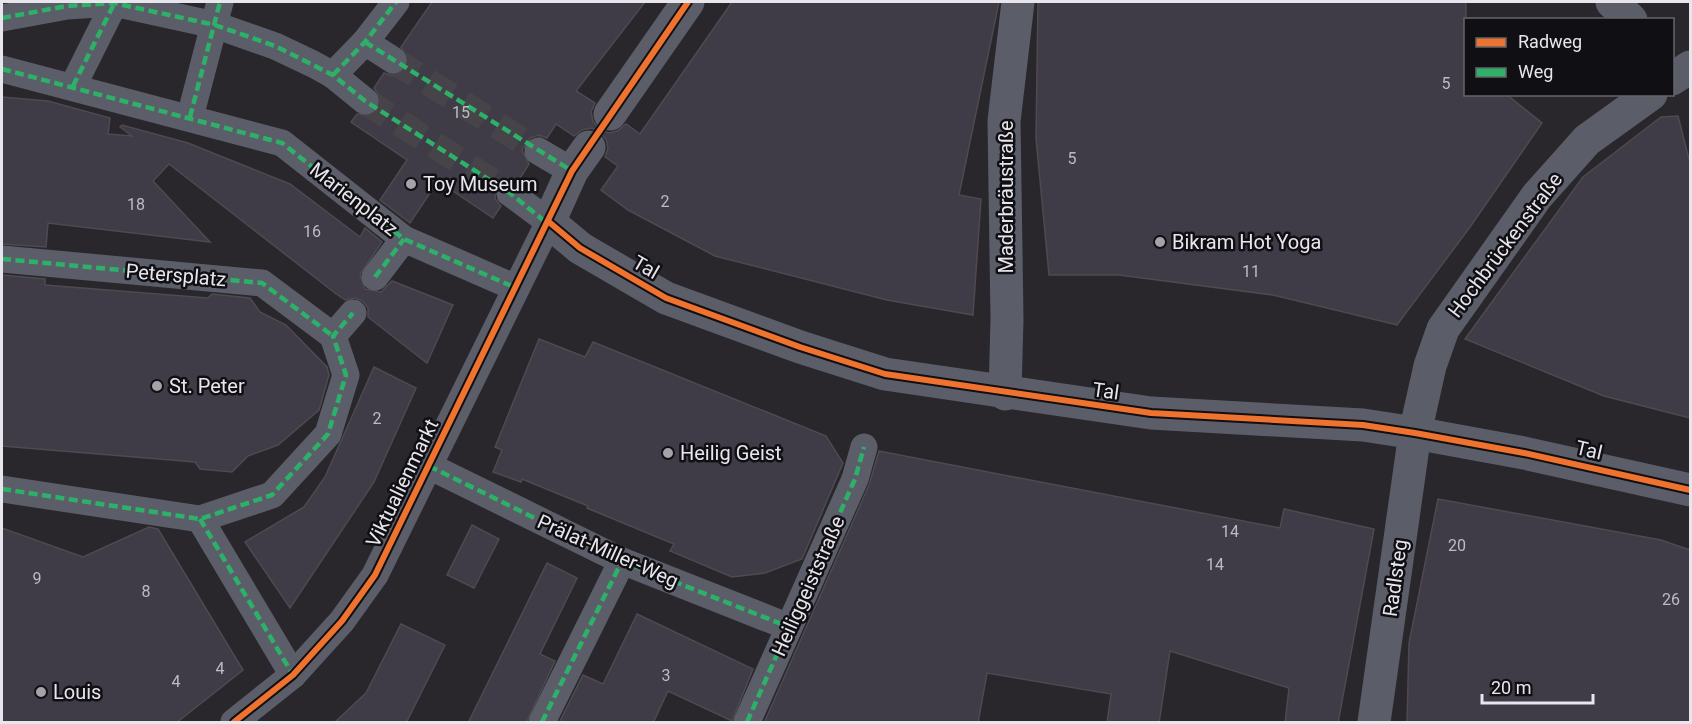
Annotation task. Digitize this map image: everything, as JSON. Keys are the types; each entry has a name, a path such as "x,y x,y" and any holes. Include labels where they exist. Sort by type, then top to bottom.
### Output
{"street":[{"path":"73,86 115,2"},
{"path":"2,18 67,6 115,2 217,13 333,75 365,101"},
{"path":"333,75 365,42 396,2"},
{"path":"610,114 688,2"},
{"name":"Maderbräustraße","path":"1005,394 1007,319 1004,121 1018,2"},
{"path":"1612,2 1629,18"},
{"path":"190,117 217,13"},
{"path":"365,42 393,60"},
{"name":"Marienplatz","path":"2,69 282,143 404,239 516,288"},
{"name":"Hochbrückenstraße","path":"1415,433 1430,366 1443,328 1551,180 1587,140 1648,96"},
{"path":"510,193 549,222 581,159 538,151"},
{"name":"Tal","path":"549,222 580,248 666,298 733,324 885,374 1005,394 1151,413 1363,425 1524,453 1690,490"},
{"name":"Viktualienmarkt","path":"234,723 293,675 342,621 375,575 549,222"},
{"path":"375,277 404,239"},
{"name":"Petersplatz","path":"2,259 262,283 333,336"},
{"path":"2,489 200,519 272,495 328,434 346,375 333,336 353,313"},
{"name":"Radlsteg","path":"1374,723 1415,433"},
{"name":"Heiliggeiststraße","path":"747,723 855,479 864,447"},
{"name":"Prälat-Miller-Weg","path":"429,466 622,561 789,627"},
{"path":"200,519 293,675"},
{"path":"542,723 622,561"}],"building":[{"path":"432,2 645,2 576,91 595,103 591,112 593,121 600,130 609,133 617,131 626,124 640,134 732,2 999,2 959,195 981,199 973,315 887,300 715,256 628,210 601,190 618,166 605,157 608,148 606,139 599,131 591,128 582,130 574,136 556,124 547,138 539,135 530,138 522,150 529,164 519,180 504,178 497,184 495,199 501,206 493,218 438,181 410,223 380,200 407,160 351,122 357,114 370,116 378,110 380,96 374,88 384,73 393,76 406,69 409,60 401,47"},
{"path":"1038,2 1466,2 1464,96 1508,96 1542,123 1470,227 1397,325 1273,295 1119,275 1049,275 1036,138"},
{"path":"2,97 48,101 110,118 108,134 132,136 120,127 122,125 188,143 290,184 360,237 365,228 382,242 360,274 365,289 381,292 392,281 453,305 427,363 368,317 368,308 363,301 355,298 345,300 335,293 169,164 153,181 210,242 48,223 46,247 2,244"},
{"path":"1678,116 1690,163 1690,418 1604,396 1465,339 1583,177 1661,117"},
{"name":"St. Peter","path":"2,275 45,279 45,285 208,298 212,294 250,298 260,312 286,325 327,367 329,375 319,410 278,445 248,456 232,472 200,469 195,462 2,446"},
{"name":"Heilig Geist","path":"539,339 585,357 593,342 826,436 843,463 802,559 765,573 732,577 670,551 674,544 587,508 588,506 522,479 521,482 493,472 502,450 495,447"},
{"path":"374,367 416,388 374,482 290,608 245,542 304,507 325,477"},
{"path":"879,451 1280,528 1284,509 1374,529 1338,723 1285,723 1289,688 1170,651 1159,723 1107,723 1111,694 987,673 978,723 764,723 869,485"},
{"path":"1438,499 1661,540 1690,550 1690,723 1407,723 1409,643"},
{"path":"472,525 499,539 474,588 447,575"},
{"path":"149,527 158,529 243,670 176,723 2,723 2,528 83,557"},
{"path":"547,563 577,578 540,654 555,661 526,723 468,723"},
{"path":"637,614 753,669 732,721 668,691 653,723 559,723 583,675 603,684"},
{"path":"401,624 445,645 406,723 334,723 366,693"}],"tunnel":[{"path":"393,60 538,151"},
{"path":"365,101 510,193"}],"marked path":[{"path":"73,86 115,2"},
{"path":"190,117 220,2"},
{"path":"333,75 365,42 396,2"},
{"path":"2,18 67,6 114,3 215,25 275,46 333,75 365,101 510,193 548,224"},
{"path":"365,42 572,171"},
{"path":"2,69 282,143 404,239 516,288"},
{"path":"375,277 404,239"},
{"path":"2,259 262,283 333,336"},
{"path":"2,489 200,519 272,495 328,434 346,375 333,336 353,313"},
{"path":"747,722 855,479 864,447"},
{"path":"429,466 622,561 789,627"},
{"path":"200,519 293,675"},
{"path":"542,722 622,561"}],"cycle path":[{"path":"234,722 293,675 342,621 375,575 572,171 688,2"},
{"path":"549,222 580,248 666,298 800,347 885,374 1151,413 1363,425 1524,453 1690,490"}],"place":[{"name":"Toy Museum","path":"411,184"},
{"name":"Bikram Hot Yoga","path":"1160,242"},
{"name":"St. Peter","path":"157,386"},
{"name":"Heilig Geist","path":"668,453"},
{"name":"Louis","path":"41,692"}]}
